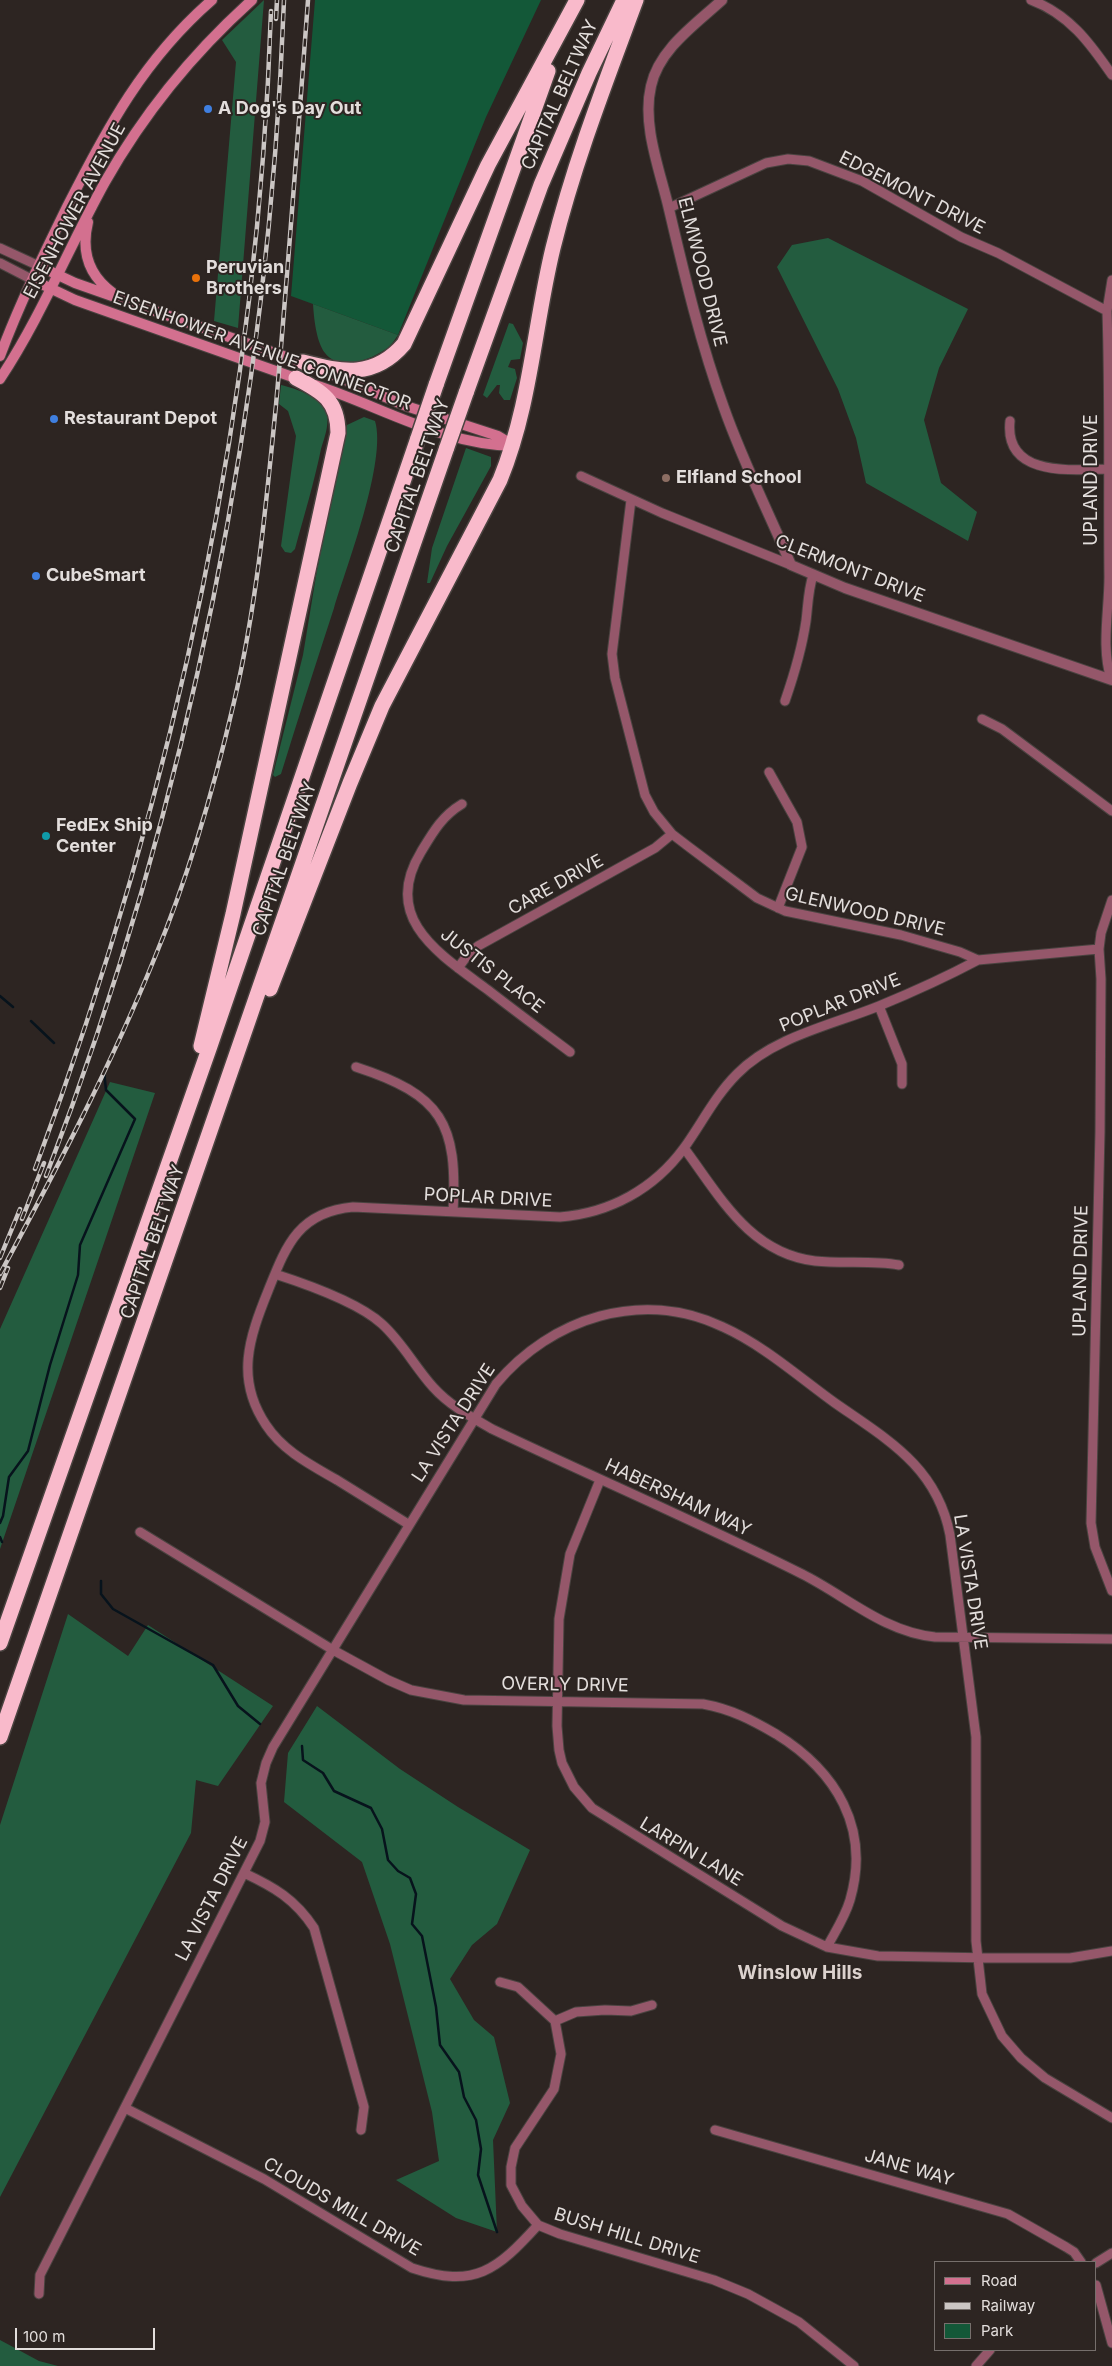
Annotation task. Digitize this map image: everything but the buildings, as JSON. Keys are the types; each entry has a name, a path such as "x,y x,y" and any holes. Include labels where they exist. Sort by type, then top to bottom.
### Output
{"highway":[{"path":"303,362 341,371 360,371 384,362 404,344 423,308 445,254 488,165 577,0"},
{"name":"CAPITAL BELTWAY","path":"0,1643 436,385 539,92 577,0"},
{"name":"CAPITAL BELTWAY","path":"0,1737 466,393 541,185 586,81 624,0"},
{"path":"207,1143 382,706 500,480 514,446 523,413 545,282 563,212 583,146 636,0"},
{"path":"144,1231 197,1060 233,914 338,433 338,418 330,401 316,388 296,378"}],"main road":[{"name":"EISENHOWER AVENUE","path":"0,356 39,266 98,148 124,101 167,45 212,0"},
{"name":"EISENHOWER AVENUE","path":"0,379 22,345 93,206 135,132 167,88 196,53 252,0"},
{"path":"93,206 85,240 89,265 104,286 124,300"},
{"name":"EISENHOWER AVENUE CONNECTOR","path":"39,266 124,300 303,362 406,406 498,436 514,446"},
{"name":"EISENHOWER AVENUE CONNECTOR","path":"33,280 75,300 337,392 401,420 476,442 514,446"}],"street":[{"name":"ELMWOOD DRIVE","path":"722,0 666,54 656,69 651,86 650,124 668,208 715,385 735,438 791,565"},
{"path":"1031,0 1050,8 1068,21 1092,47 1112,75"},
{"name":"EDGEMONT DRIVE","path":"668,208 766,163 788,159 809,161 862,181 962,237 998,253 1107,311"},
{"path":"0,248 39,266"},
{"path":"0,263 33,280"},
{"name":"UPLAND DRIVE","path":"1112,280 1107,311 1109,581 1106,649 1107,667 1112,680"},
{"path":"1010,421 1009,429 1014,446 1033,464 1053,469 1108,469"},
{"name":"CLERMONT DRIVE","path":"581,476 631,500 813,575 1039,656 1112,680"},
{"name":"GLENWOOD DRIVE","path":"631,500 613,638 613,667 645,795 654,812 672,834 740,887 778,908 900,935 960,952 978,960 1099,949"},
{"path":"785,701 800,650 806,620 807,595 813,575"},
{"path":"982,719 1002,729 1112,811"},
{"path":"769,772 798,822 802,847 778,908"},
{"name":"JUSTIS PLACE","path":"462,804 448,812 436,826 415,863 408,891 412,914 420,933 434,949 570,1052"},
{"name":"CARE DRIVE","path":"458,968 469,953 478,946 655,848 672,834"},
{"path":"1099,949 1101,933 1112,900"},
{"name":"UPLAND DRIVE","path":"1099,949 1101,979 1100,1132 1091,1522 1095,1547 1112,1591"},
{"name":"POPLAR DRIVE","path":"408,1524 294,1454 274,1436 260,1416 249,1386 248,1352 253,1328 285,1249 295,1234 311,1220 333,1210 353,1207 560,1217 594,1212 620,1202 645,1187 668,1167 684,1148 722,1091 753,1060 780,1044 879,1006 978,960"},
{"path":"879,1006 902,1064 902,1084"},
{"path":"356,1067 390,1078 407,1086 424,1100 438,1117 449,1138 454,1159 453,1212"},
{"path":"684,1148 734,1218 766,1244 790,1255 812,1260 899,1265"},
{"name":"HABERSHAM WAY","path":"275,1274 353,1305 373,1317 390,1332 434,1389 453,1405 492,1429 802,1574 893,1628 920,1635 963,1638 1112,1639"},
{"name":"LA VISTA DRIVE","path":"39,2294 40,2275 260,1841 265,1822 261,1783 273,1746 334,1650 473,1418 496,1384 519,1358 546,1338 579,1322 615,1312 651,1310 688,1315 721,1326 751,1343 893,1444 924,1473 939,1498 948,1524 978,1763 977,1958 982,1994 994,2023 1010,2046 1045,2078 1112,2118"},
{"name":"LARPIN LANE","path":"600,1480 578,1531 564,1580 559,1619 557,1737 562,1763 574,1786 592,1808 782,1926 827,1947 878,1956 977,1958 1070,1958 1112,1951"},
{"name":"OVERLY DRIVE","path":"140,1532 334,1650 388,1680 428,1695 464,1700 689,1703 716,1706 750,1719 792,1744 812,1759 829,1778 842,1799 851,1824 856,1850 856,1873 850,1900 827,1947"},
{"path":"244,1872 276,1888 289,1898 303,1911 314,1928 364,2106 361,2130"},
{"path":"500,1982 518,1987 554,2021 576,2012 631,2011 652,2005"},
{"name":"BUSH HILL DRIVE","path":"554,2021 561,2054 554,2089 515,2148 510,2168 511,2184 522,2206 538,2225 560,2234 714,2280 748,2294 799,2322 854,2366"},
{"name":"CLOUDS MILL DRIVE","path":"125,2108 264,2179 412,2268 436,2276 467,2276 495,2267 538,2225"},
{"name":"JANE WAY","path":"715,2130 1008,2214 1070,2250 1080,2261"},
{"path":"1097,2262 1112,2253"},
{"path":"1097,2289 1112,2343"},
{"path":"976,2366 989,2351"}],"green space":[{"path":"264,0 238,328 214,321 236,62 222,40"},
{"path":"315,0 541,0 486,117 398,335 291,296"},
{"path":"828,238 968,309 939,368 924,420 941,483 977,512 968,541 866,483 856,438 838,389 777,267 792,245"},
{"path":"313,304 398,335 388,348 372,357 355,362 338,362 331,359 325,353 319,342"},
{"path":"509,323 513,324 523,343 520,359 511,360 508,367 515,369 517,378 510,400 504,400 499,393 500,385 497,385 487,398 483,395"},
{"path":"281,385 302,392 315,399 325,409 327,416 326,432 309,499 295,549 291,553 285,552 281,546 296,436 288,411 279,404"},
{"path":"364,417 375,421 377,439 371,486 356,541 281,774 275,777 273,775 303,655 317,570 347,425"},
{"path":"466,448 491,457 491,466 447,546 430,583 427,583 432,548"},
{"path":"110,1082 155,1093 0,1549 0,1329"},
{"path":"68,1614 128,1656 148,1625 273,1706 218,1786 196,1780 191,1833 0,2197 0,1825"},
{"path":"317,1706 400,1769 458,1807 530,1850 497,1924 472,1945 450,1979 474,2020 494,2037 510,2103 493,2140 497,2232 456,2218 396,2180 439,2161 432,2112 390,1944 362,1862 284,1802 288,1753"},
{"path":"0,2340 39,2361 58,2366 0,2366"}],"waterway":[{"path":"0,996 13,1007"},
{"path":"31,1021 54,1043"},
{"path":"0,1523 3,1516 9,1477 28,1451 50,1365 78,1275 80,1245 135,1119 106,1090 104,1071"},
{"path":"0,1537 2,1542"},
{"path":"101,1581 101,1594 113,1609 213,1665 238,1706 260,1724"},
{"path":"302,1746 303,1760 323,1773 334,1791 371,1808 382,1829 388,1860 398,1871 410,1878 416,1894 412,1924 422,1936 436,2007 440,2045 459,2072 464,2097 476,2120 481,2149 478,2175 497,2232"}],"railway":[{"path":"276,19 277,0"},
{"path":"46,1176 97,1034 142,891 181,745 213,598 240,449 261,300 275,150 284,0"},
{"path":"0,1274 82,1117 138,998 190,863 234,702 255,591 276,405 308,0"},
{"path":"35,1169 84,1029 128,887 167,744 200,600 227,454 248,307 263,160 271,11"},
{"path":"22,1219 44,1163"},
{"path":"0,1258 20,1209"},
{"path":"0,1288 8,1268"}],"place":[{"name":"A Dog's Day Out","path":"208,109"},
{"name":"Peruvian Brothers","path":"196,278"},
{"name":"Restaurant Depot","path":"54,419"},
{"name":"Elfland School","path":"666,478"},
{"name":"CubeSmart","path":"36,576"},
{"name":"FedEx Ship Center","path":"46,836"}],"district":[{"name":"Winslow Hills","path":"800,1973"}]}
